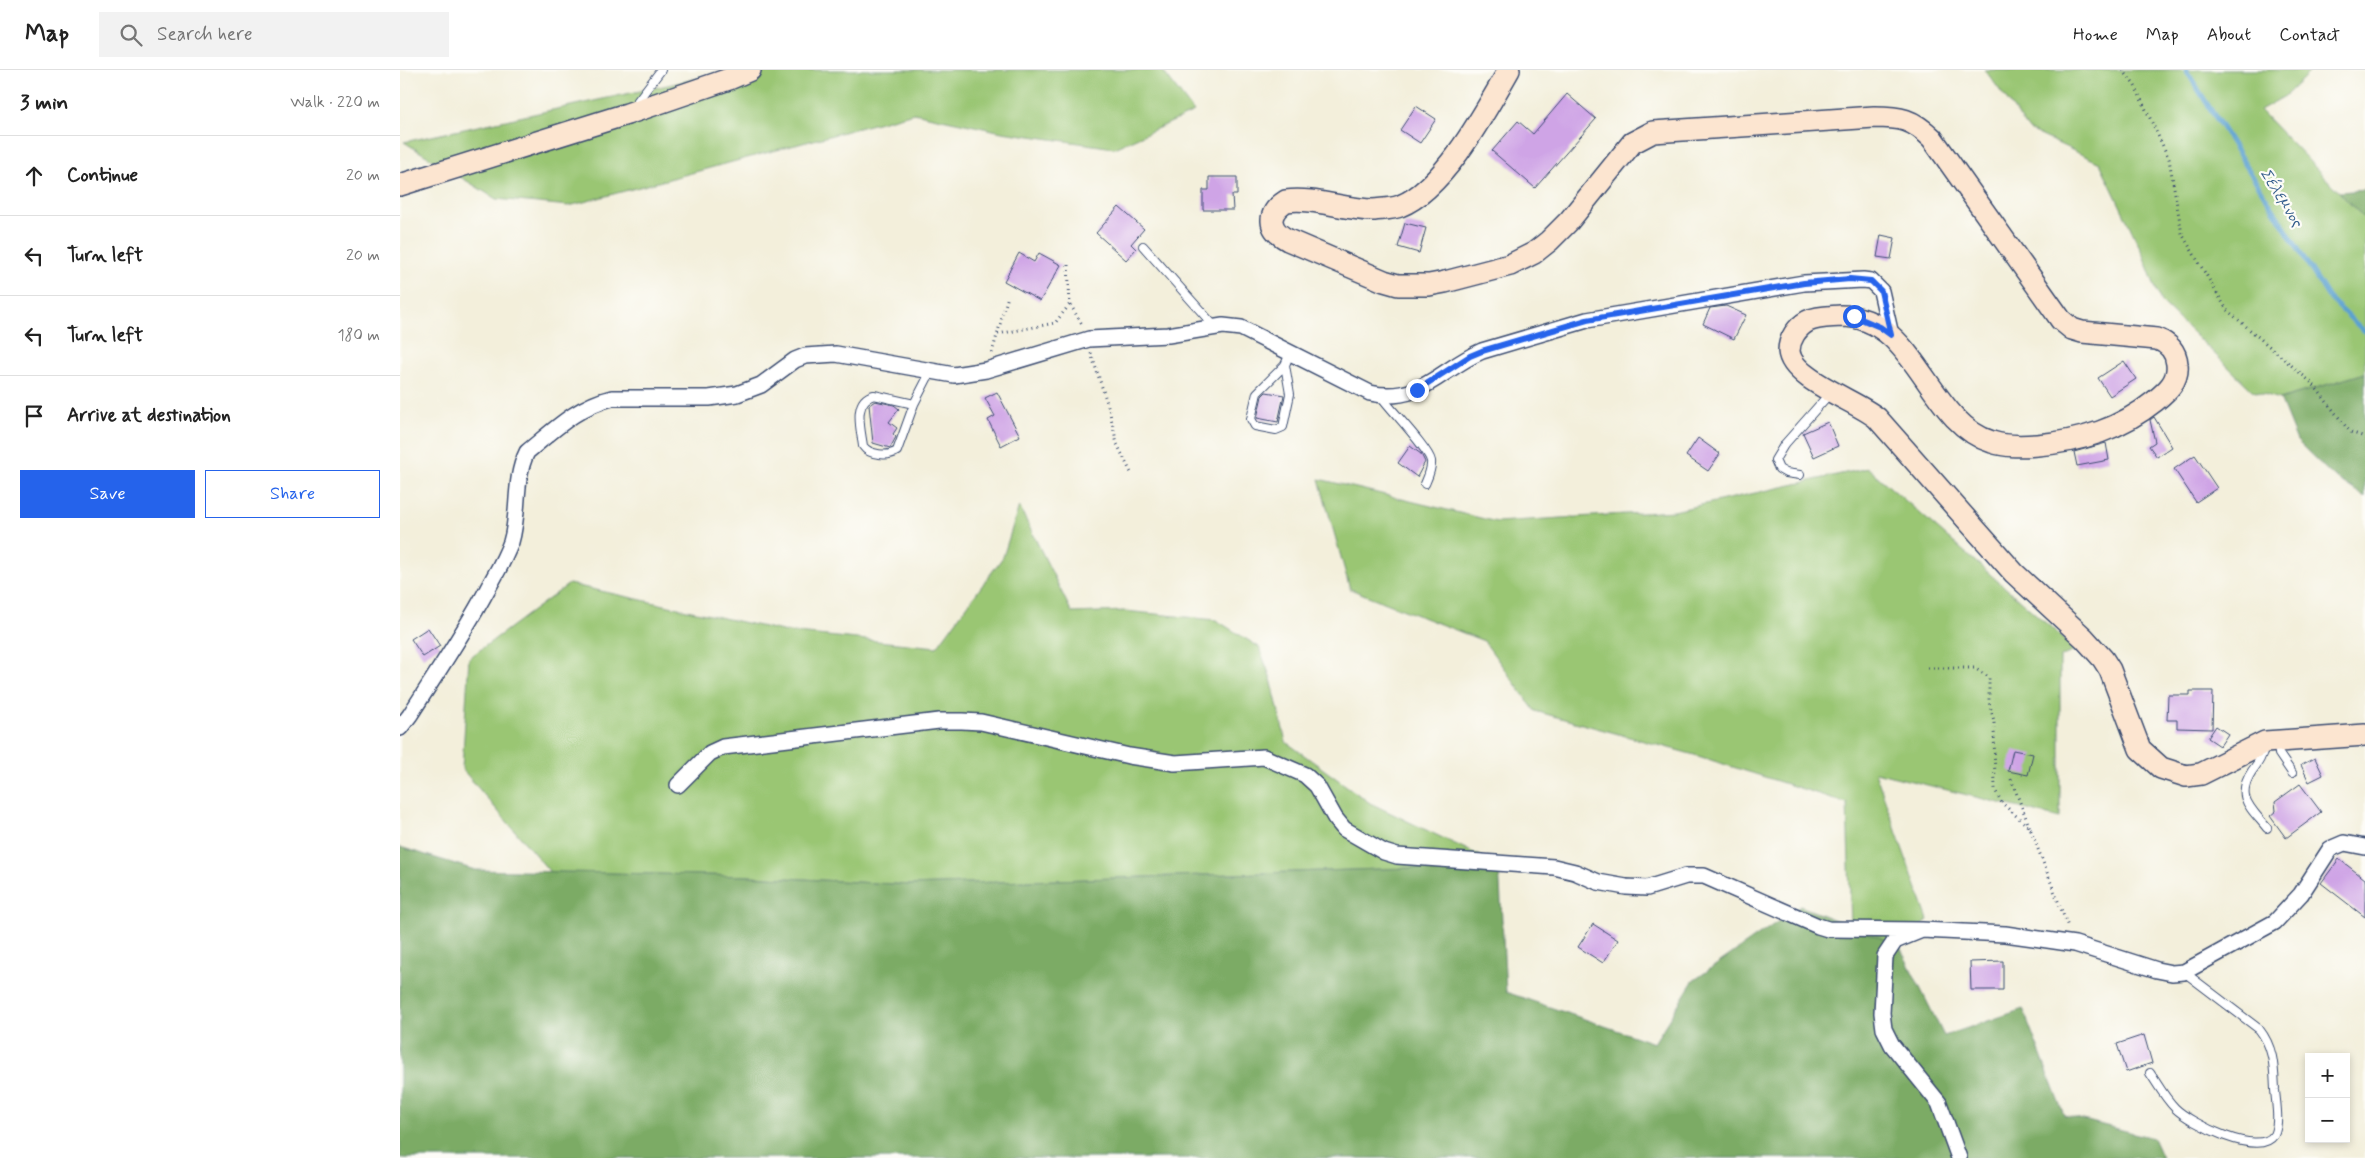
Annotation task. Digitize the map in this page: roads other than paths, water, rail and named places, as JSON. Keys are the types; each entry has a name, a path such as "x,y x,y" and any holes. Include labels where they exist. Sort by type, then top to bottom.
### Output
{"main road":[{"path":"400,185 627,114 730,79 750,70"},
{"path":"1509,70 1478,124 1447,168 1413,200 1398,207 1373,210 1286,201 1277,206 1272,214 1272,222 1277,232 1288,240 1384,282 1412,286 1445,282 1510,265 1534,253 1568,221 1632,143 1645,134 1778,123 1897,118 1920,126 1932,138 2061,320 2072,329 2082,332 2157,339 2164,342 2171,347 2176,359 2176,375 2171,387 2140,413 2105,432 2058,443 2021,446 1994,443 1981,438 1960,422 1891,335 1880,327 1854,316 1819,317 1799,328 1792,337 1789,350 1794,363 1802,372 1832,392 1858,404 1877,418 2014,573 2096,649 2110,670 2140,749 2149,759 2172,773 2186,776 2201,774 2271,741 2365,735"}],"street":[{"path":"400,728 471,618 504,558 511,540 519,476 527,452 585,406 612,398 709,398 737,394 761,385 795,360 805,356 821,354 836,354 954,375 986,370 1089,338 1168,335 1215,327 1241,328 1288,359 1370,393 1380,395 1407,394 1417,390 1476,354 1587,320 1804,283 1850,279 1871,281 1881,291 1891,335"},
{"path":"678,785 710,753 723,747 939,721 980,722 1129,756 1175,763 1195,763 1254,756 1271,759 1298,770 1312,780 1335,818 1354,837 1384,852 1397,856 1554,867 1575,872 1598,882 1647,888 1696,875 1738,890 1828,929 1922,930 2005,934 2075,944 2172,973 2184,972 2275,922 2301,894 2330,849 2344,844 2365,847"},
{"path":"1922,930 1895,941 1885,956 1882,1013 1884,1029 1892,1045 1939,1103 1959,1158"}],"lane":[{"path":"627,114 661,70"},
{"path":"1143,246 1215,327"},
{"path":"1288,359 1290,394 1283,427 1276,430 1254,426 1251,419 1257,393 1288,359"},
{"path":"914,404 874,395 868,397 862,405 860,413 865,450 889,454 897,451 914,404 932,371"},
{"path":"1800,474 1786,473 1779,469 1775,460 1784,445 1832,392"},
{"path":"1380,395 1428,453 1431,467 1425,484"},
{"path":"2267,828 2249,806 2244,783 2271,741 2292,772"},
{"path":"2150,1074 2173,1107 2190,1122 2228,1141 2242,1146 2256,1147 2269,1142 2274,1136 2277,1124 2274,1063 2266,1038 2259,1029 2184,972"}],"waterway":[{"name":"Σέλεμνος","path":"2186,70 2329,298 2365,332"}]}
